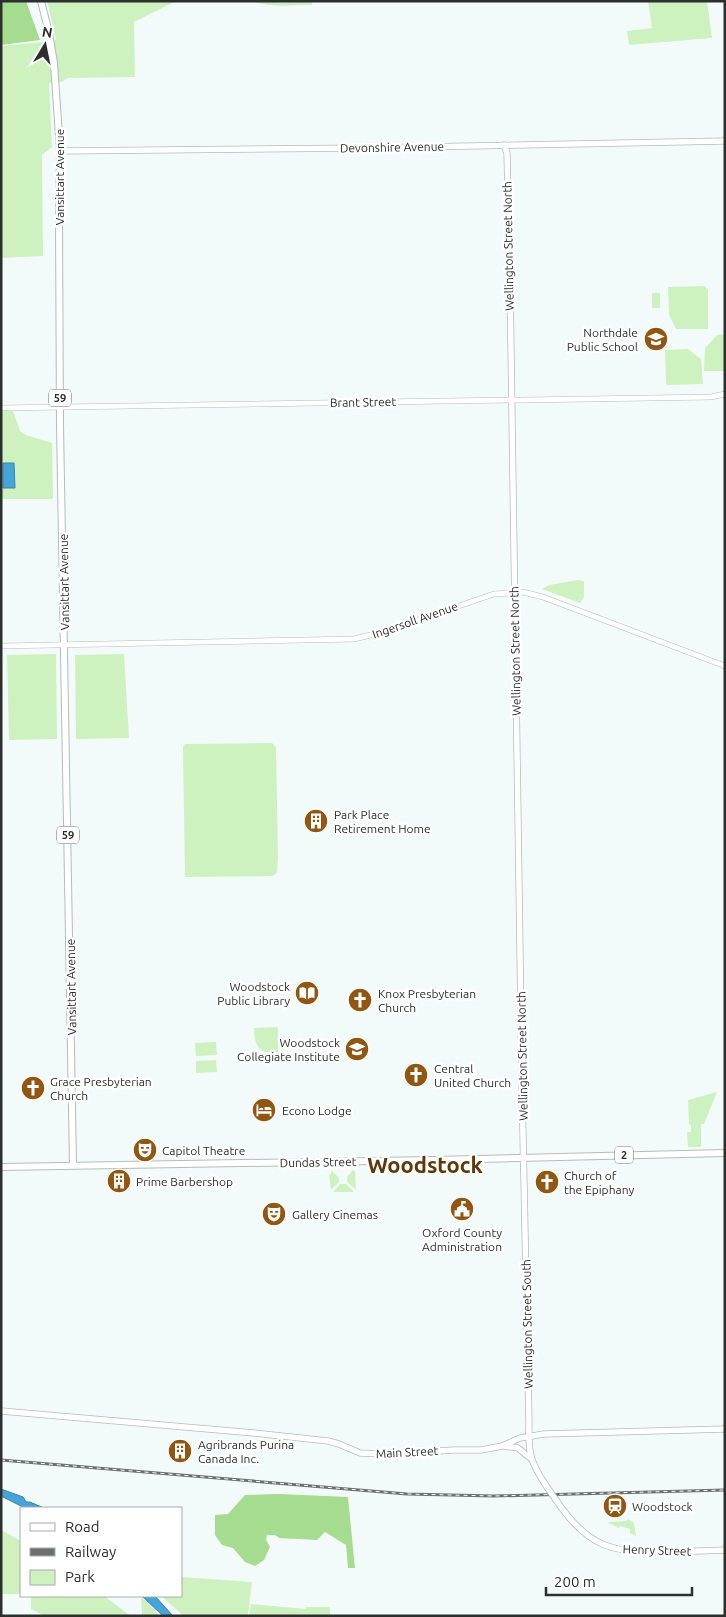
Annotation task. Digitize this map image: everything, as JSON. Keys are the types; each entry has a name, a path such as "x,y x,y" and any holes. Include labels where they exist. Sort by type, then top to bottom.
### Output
{"main road":[{"name":"Vansittart Avenue","path":"41,1 54,63 60,152 60,407 73,1165"},
{"name":"Devonshire Avenue","path":"60,152 725,141"},
{"name":"Wellington Street North","path":"504,145 507,153 524,1158"},
{"name":"Dundas Street","path":"1,1166 725,1153"},
{"name":"Wellington Street South","path":"524,1158 528,1436 530,1458 556,1500"},
{"name":"Main Street","path":"1,1410 328,1441 368,1454 480,1450 502,1446 528,1436 544,1434 632,1430 725,1429"},
{"path":"502,1446 516,1447 530,1458"},
{"name":"Henry Street","path":"556,1500 572,1522 592,1538 612,1548 634,1552 725,1550"}],"street":[{"name":"Brant Street","path":"1,408 711,397 725,394"},
{"name":"Ingersoll Avenue","path":"1,646 359,638 494,594 523,592 543,597 725,666"}],"green space":[{"path":"1,1 26,1 40,40 1,45"},
{"path":"47,1 176,1 134,22 135,77 68,78 62,82 49,83 52,147 42,155 43,256 1,258 1,46 56,40"},
{"path":"253,1 312,1 312,5 274,5"},
{"path":"648,1 707,1 712,38 629,45 627,31 652,28"},
{"path":"705,286 708,290 708,329 676,329 669,315 668,287"},
{"path":"652,293 660,293 660,308 652,308"},
{"path":"663,328 664,340 654,341 654,329"},
{"path":"725,334 725,371 704,371 705,348 717,335"},
{"path":"688,349 701,359 703,384 667,385 665,350"},
{"path":"1,411 13,411 20,431 26,435 52,443 53,499 1,499"},
{"path":"578,580 584,581 584,597 580,603 542,589 549,585"},
{"path":"56,654 57,739 9,740 7,655"},
{"path":"124,654 129,738 76,739 75,655"},
{"path":"272,743 276,747 277,873 272,876 185,877 183,747 185,744"},
{"path":"277,1027 278,1053 266,1052 259,1048 255,1039 254,1028"},
{"path":"216,1042 217,1055 196,1056 195,1043"},
{"path":"216,1060 217,1072 196,1073 196,1061"},
{"path":"717,1092 704,1124 701,1124 701,1147 688,1147 687,1132 691,1132 691,1125 689,1124 688,1100"},
{"path":"331,1170 338,1177 339,1182 331,1190 329,1174 331,1174"},
{"path":"353,1170 355,1171 356,1190 347,1182 347,1177"},
{"path":"340,1184 346,1184 354,1192 333,1192"},
{"path":"279,1494 348,1497 355,1568 348,1568 346,1545 325,1532 317,1540 279,1538 275,1535 267,1535 266,1540 270,1547 264,1560 255,1566 245,1562 233,1548 222,1545 215,1535 215,1515 228,1514 245,1495"},
{"path":"628,1519 634,1523 636,1536 630,1533 630,1529 620,1526 619,1528 607,1522 626,1521"},
{"path":"1,1530 20,1540 20,1594 1,1594"},
{"path":"182,1577 252,1582 248,1616 184,1616 162,1597 182,1597"},
{"path":"31,1597 105,1597 131,1616 44,1616 31,1609"},
{"path":"141,1597 160,1616 142,1616"},
{"path":"251,1604 306,1609 306,1607 330,1607 330,1616 249,1616"}],"water":[{"path":"3,463 14,463 15,488 3,488"},
{"path":"1,1489 23,1497 26,1502 42,1507 23,1507 1,1496"},
{"path":"143,1597 156,1597 173,1616 163,1616"}],"railway":[{"path":"1,1460 407,1494 494,1496 725,1490"}],"place":[{"name":"Northdale Public School","path":"656,339"},
{"name":"Park Place Retirement Home","path":"316,821"},
{"name":"Woodstock Public Library","path":"307,993"},
{"name":"Knox Presbyterian Church","path":"360,1000"},
{"name":"Woodstock Collegiate Institute","path":"357,1049"},
{"name":"Central United Church","path":"416,1075"},
{"name":"Grace Presbyterian Church","path":"33,1088"},
{"name":"Econo Lodge","path":"264,1110"},
{"name":"Capitol Theatre","path":"145,1150"},
{"name":"Prime Barbershop","path":"119,1181"},
{"name":"Church of the Epiphany","path":"547,1182"},
{"name":"Oxford County Administration","path":"462,1209"},
{"name":"Gallery Cinemas","path":"274,1214"},
{"name":"Agribrands Purina Canada Inc.","path":"180,1451"},
{"name":"Woodstock","path":"615,1506"}],"district":[{"name":"Woodstock","path":"425,1164"}]}
